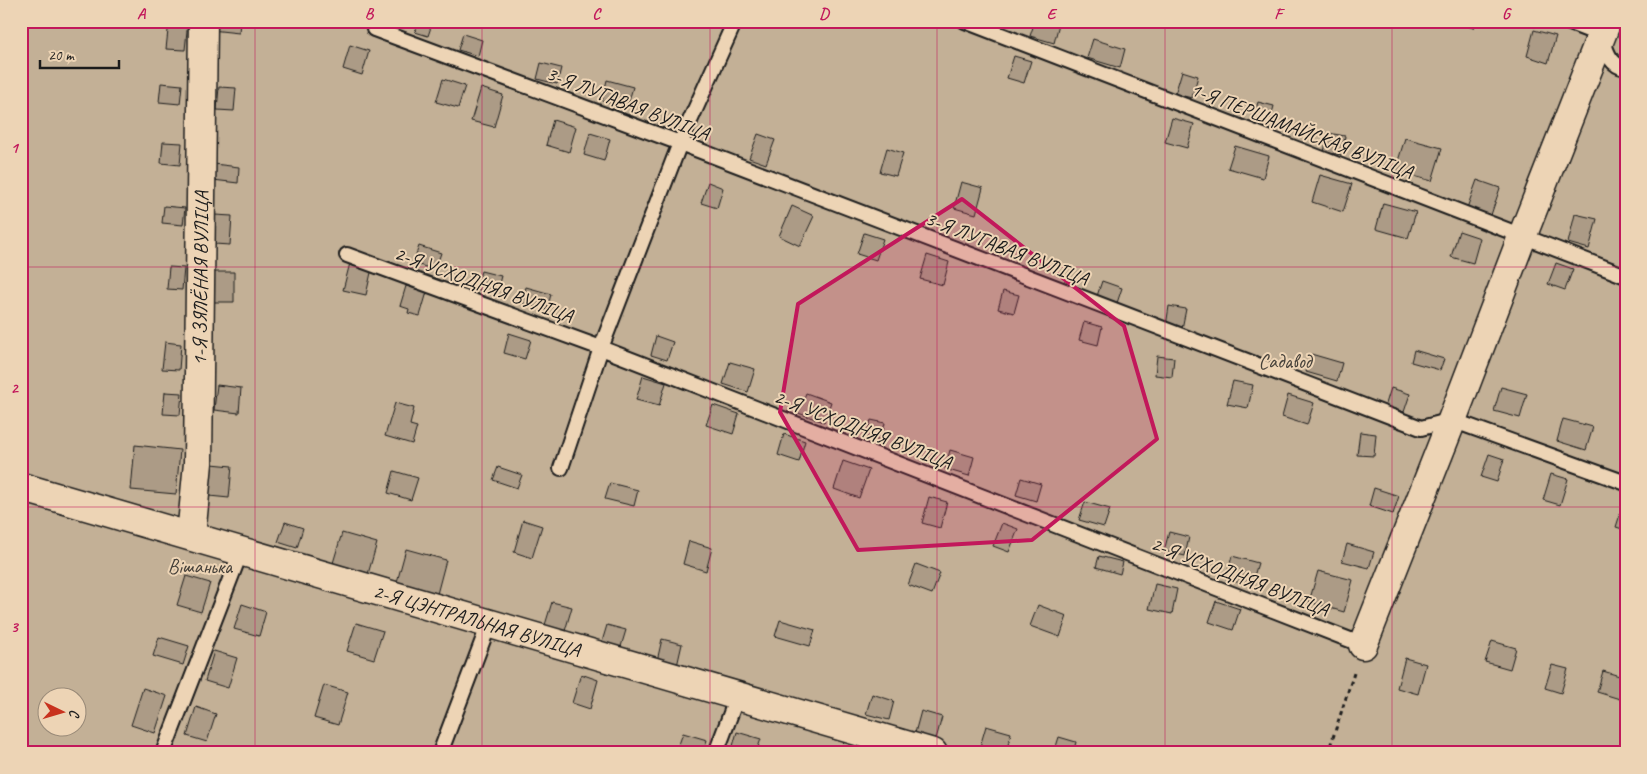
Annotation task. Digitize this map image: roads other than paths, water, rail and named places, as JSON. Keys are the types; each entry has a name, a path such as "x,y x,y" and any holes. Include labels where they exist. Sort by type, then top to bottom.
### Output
{"street":[{"name":"1-Я ЗЯЛЁНАЯ ВУЛІЦА","path":"191,536 198,463 202,21"},
{"path":"1363,645 1604,28"},
{"name":"2-Я ЦЭНТРАЛЬНАЯ ВУЛІЦА","path":"21,487 933,753"}],"lane":[{"path":"561,468 601,348 680,143 735,21"},
{"name":"1-Я ПЕРШАМАЙСКАЯ ВУЛІЦА","path":"964,21 1626,276"},
{"path":"1565,21 1604,28 1609,57 1621,67 1626,68"},
{"name":"3-Я ЛУГАВАЯ ВУЛІЦА","path":"374,29 680,143 1421,428 1452,420"},
{"name":"2-Я УСХОДНЯЯ ВУЛІЦА","path":"346,255 601,348 1363,645"},
{"path":"1452,420 1626,483"},
{"path":"163,753 242,552"},
{"path":"440,753 489,624"},
{"path":"716,753 737,697"}],"park label":[{"name":"Садавод","path":"1285,361"},
{"name":"Вішанька","path":"200,566"}]}
